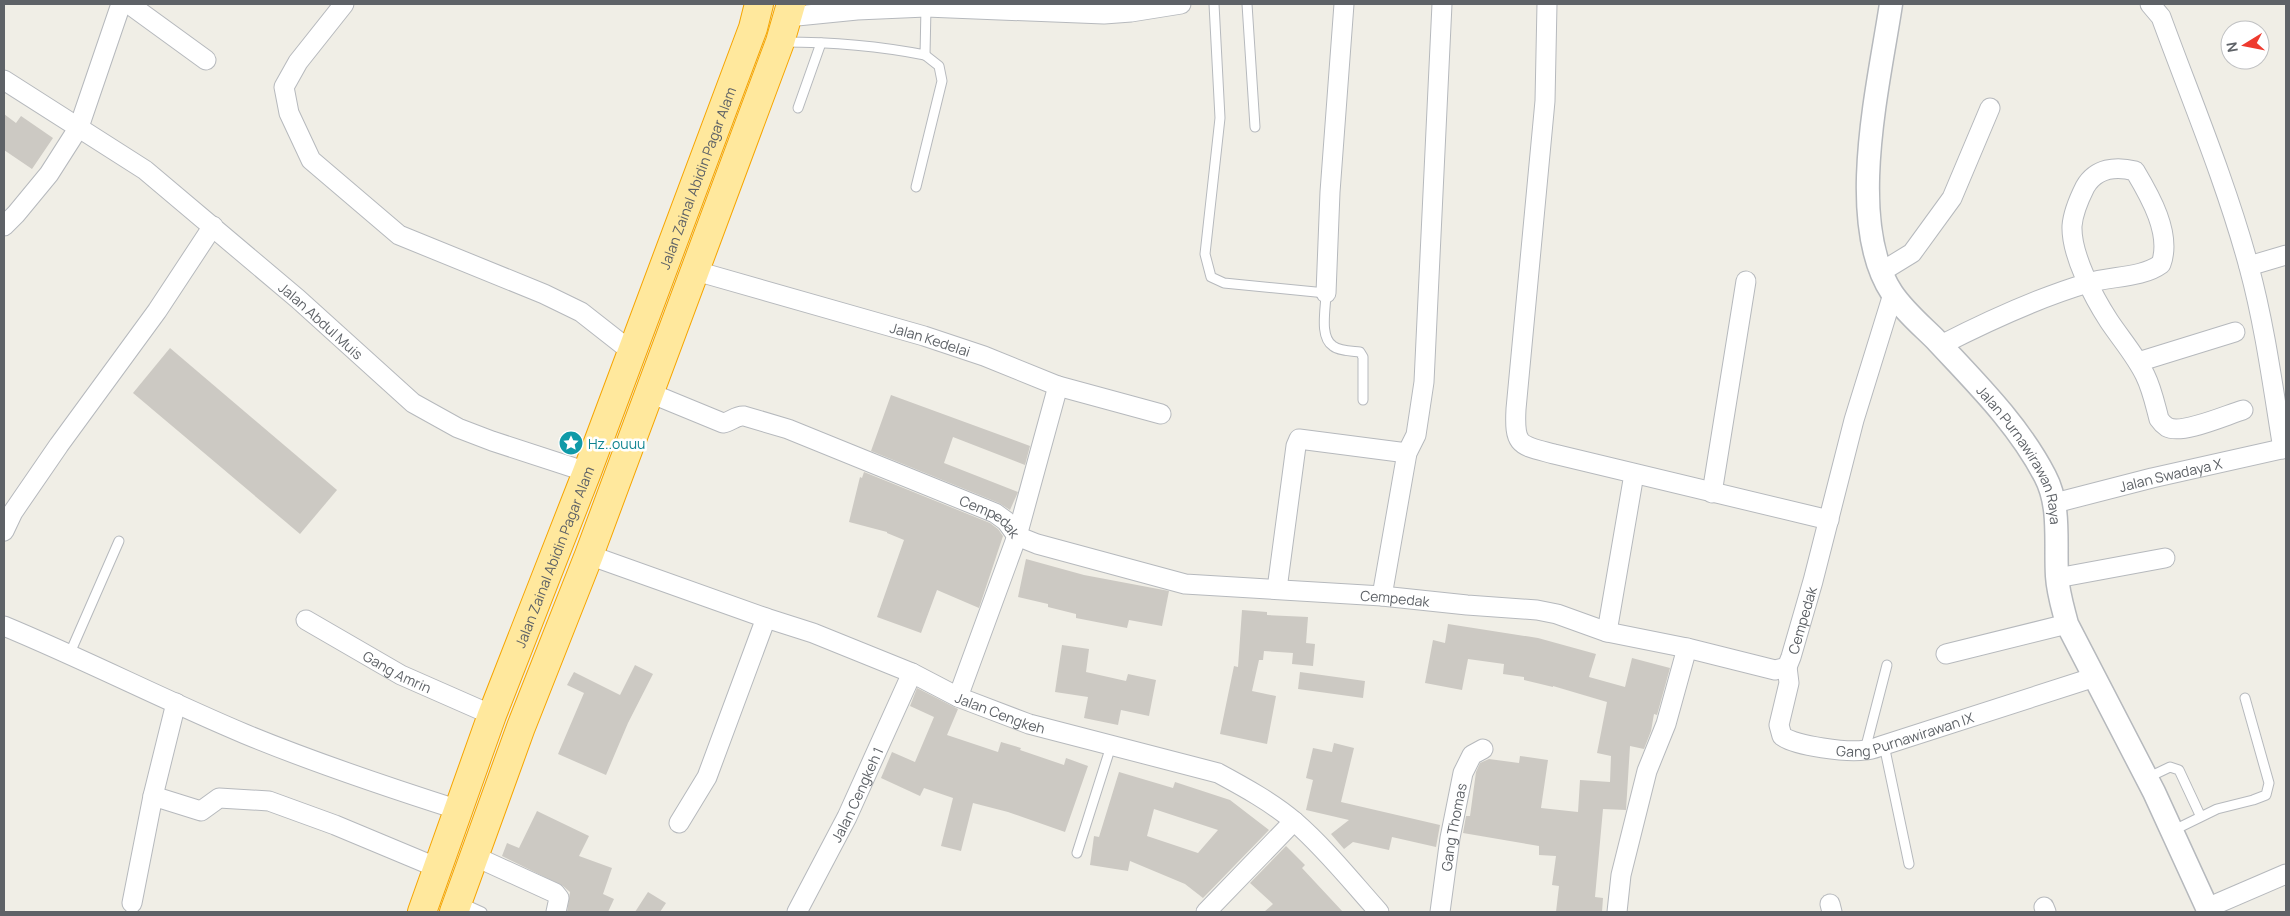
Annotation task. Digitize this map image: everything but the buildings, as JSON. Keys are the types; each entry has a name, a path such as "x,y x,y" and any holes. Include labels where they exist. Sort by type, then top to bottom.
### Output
{"highway":[{"name":"Jalan Zainal Abidin Pagar Alam","path":"422,912 492,714 587,472 753,28 759,4"},
{"path":"456,906 521,727 589,555 696,271 786,21"},
{"path":"492,714 521,727"},
{"path":"479,751 508,763"}],"street":[{"path":"4,226 48,174 79,127 121,4"},
{"path":"129,4 206,60"},
{"path":"344,4 298,62 284,88 290,113 311,160 400,235 559,301 581,312 632,352"},
{"path":"786,21 857,10 926,7 1104,14 1130,8 1181,4"},
{"path":"1326,294 1330,192 1344,4"},
{"path":"1382,596 1407,453 1416,435 1424,382 1442,4"},
{"path":"1547,4 1545,101 1515,430 1520,441 1530,448 1828,520"},
{"name":"Jalan Purnawirawan Raya","path":"1891,4 1870,160 1868,209 1881,272 1893,294 2010,422 2046,477 2055,503 2057,578 2067,624 2147,778 2208,910"},
{"path":"2151,4 2161,17 2218,172 2249,266 2285,448"},
{"name":"Jalan Abdul Muis","path":"4,80 145,170 213,226 413,403 458,428 587,472"},
{"path":"1881,272 1912,253 1952,198 1990,108"},
{"path":"1941,345 1998,316 2088,283 2146,271 2161,264 2164,256 2164,243 2159,221 2146,189 2135,171 2123,168 2105,170 2090,179 2079,199 2072,228 2078,257 2088,283 2109,320 2138,362 2151,388 2159,419 2168,428 2183,429 2243,410"},
{"path":"4,531 9,511 157,311 213,226"},
{"path":"2249,266 2286,255"},
{"name":"Jalan Kedelai","path":"696,271 924,336 984,356 1058,386 1161,414"},
{"path":"1712,493 1746,281"},
{"name":"Cempedak","path":"650,393 723,423 739,416 744,416 788,429 995,513 1006,521 1017,536 1052,549 1185,584 1382,596 1537,610 1557,614 1608,632 1687,648 1775,670 1787,667 1813,581 1854,420 1893,294"},
{"path":"2138,362 2235,332"},
{"path":"958,697 1017,536 1058,386"},
{"path":"1277,589 1291,480 1296,446 1299,439 1407,453"},
{"name":"Jalan Swadaya X","path":"2055,503 2152,478 2285,448"},
{"path":"1608,632 1634,474"},
{"name":"Jalan Cengkeh","path":"589,555 766,618 814,633 912,673 958,697 1029,724 1218,773 1243,787 1294,821 1318,844 1379,912"},
{"path":"2057,578 2165,558"},
{"path":"679,823 707,777 766,618"},
{"name":"Gang Amrin","path":"306,620 401,675 492,714"},
{"path":"1946,654 2067,624"},
{"path":"4,626 70,653 245,734 346,774 459,810"},
{"path":"1617,912 1621,875 1647,771 1666,724 1687,648"},
{"name":"Gang Purnawirawan IX","path":"1787,667 1789,683 1779,725 1782,736 1822,748 1864,750 2095,677"},
{"name":"Jalan Cengkeh 1","path":"797,912 848,817 912,673"},
{"path":"132,903 153,796 176,703"},
{"name":"Gang Thomas","path":"1440,912 1450,838 1463,773 1472,755 1483,749"},
{"path":"153,796 197,810 206,809 212,801 219,798 269,801 336,825 438,868"},
{"path":"1206,912 1294,821"},
{"path":"474,856 555,893 559,898 556,912"},
{"path":"2208,910 2286,874"}],"lane":[{"path":"1214,4 1220,118 1205,254 1210,277 1224,283 1326,294 1326,340 1334,347 1360,352 1363,358 1363,400"},
{"path":"1246,4 1255,127"},
{"path":"925,55 926,7"},
{"path":"786,21 821,43 900,50 925,55 939,66 942,81 916,187"},
{"path":"798,108 821,43"},
{"path":"70,653 119,541"},
{"path":"1864,750 1887,664"},
{"path":"2172,831 2200,815 2266,795 2269,783 2245,698"},
{"path":"1884,745 1909,864"},
{"path":"1077,854 1111,746"},
{"path":"2147,778 2170,768 2179,770 2200,815"},
{"path":"456,906 482,912"}],"place":[{"name":"Hz..ouuu","path":"571,443"}]}
